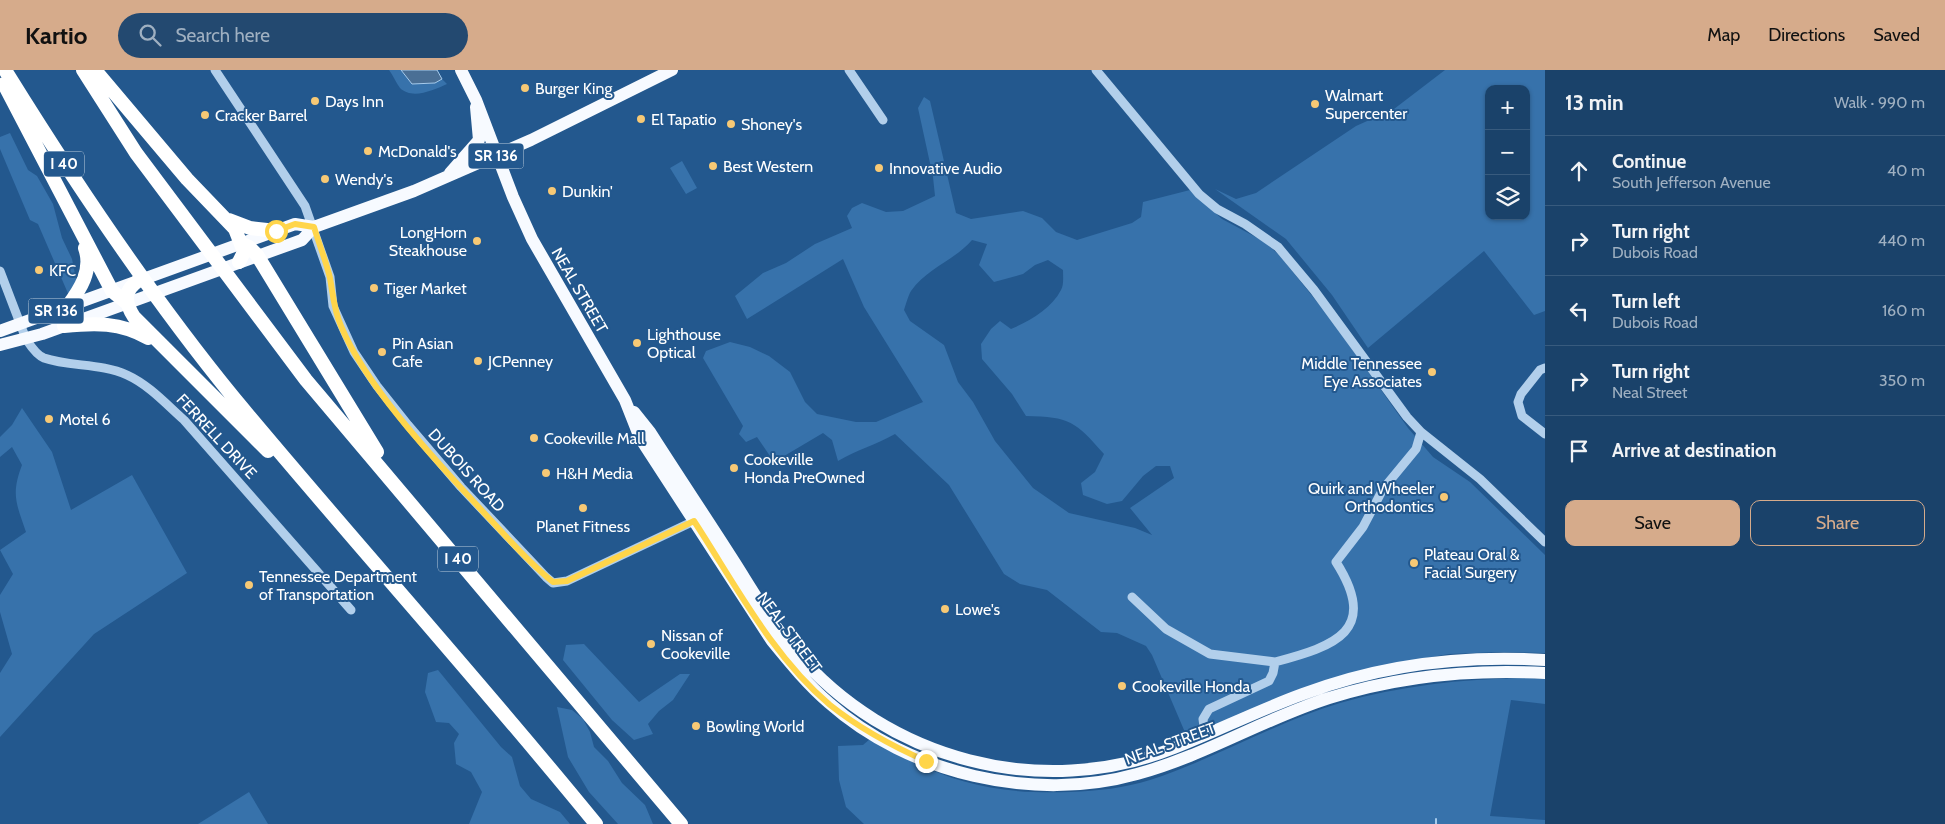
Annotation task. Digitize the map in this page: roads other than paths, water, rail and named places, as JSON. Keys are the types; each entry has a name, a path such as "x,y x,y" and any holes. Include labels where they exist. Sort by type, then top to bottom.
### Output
{"highway":[{"name":"I 40","path":"5,70 63,162 127,256 233,396 596,824"},
{"name":"I 40","path":"83,70 136,153 238,292 306,380 680,824"},
{"path":"94,70 181,172 237,232 244,252 239,262"},
{"path":"0,76 112,291 127,303 139,322 346,529"},
{"path":"223,217 250,228 276,231"},
{"path":"67,307 83,283 87,272 87,254 76,224"},
{"path":"242,244 249,247 257,255 366,435 412,504"},
{"path":"127,303 126,294 138,282"},
{"path":"64,326 101,323 135,330 175,358"}],"main road":[{"name":"NEAL STREET","path":"461,70 476,100 532,239 624,400 640,438 772,641 797,672 830,704 874,736 905,752 946,769 994,780 1059,784 1121,778 1166,765 1310,705 1362,689 1442,674 1512,671 1545,673"},
{"name":"SR 136","path":"0,331 295,224 314,227 379,205 497,155 672,70"},
{"path":"446,177 471,152 479,140 476,100"},
{"name":"SR 136","path":"0,345 26,339 64,326 302,240 314,227"},
{"name":"NEAL STREET","path":"624,400 656,440 776,627 816,673 841,696 873,719 903,736 961,760 1030,771 1077,771 1119,765 1144,759 1302,694 1375,672 1446,661 1482,659 1545,660"}],"street":[{"path":"215,70 305,206 314,227"},
{"path":"849,70 883,120"},
{"path":"1096,70 1199,194 1217,209 1278,247 1314,290 1407,417 1421,432 1480,479 1545,542"},
{"name":"DUBOIS ROAD","path":"314,227 330,277 334,306 341,327 354,352 377,386 461,487 532,563 553,582 567,581 694,521"},
{"path":"0,271 26,339"},
{"name":"FERRELL DRIVE","path":"26,339 44,357 125,374 162,400 184,420 350,610"},
{"path":"1545,368 1540,370 1518,402 1522,416 1545,434"},
{"path":"1132,597 1166,629 1210,654 1275,662 1305,654 1334,642 1348,629 1353,614 1354,596 1336,562 1364,527 1383,489 1416,449 1421,432"},
{"path":"1205,735 1203,719 1209,709 1268,681 1273,673 1275,662"}],"waterway":[{"path":"1436,819 1436,824"}],"place":[{"name":"Burger King","path":"525,88"},
{"name":"Days Inn","path":"315,101"},
{"name":"Walmart Supercenter","path":"1315,104"},
{"name":"Cracker Barrel","path":"205,115"},
{"name":"El Tapatio","path":"641,119"},
{"name":"Shoney's","path":"731,124"},
{"name":"McDonald's","path":"368,151"},
{"name":"Best Western","path":"713,166"},
{"name":"Innovative Audio","path":"879,168"},
{"name":"Wendy's","path":"325,179"},
{"name":"Dunkin'","path":"552,191"},
{"name":"LongHorn Steakhouse","path":"477,241"},
{"name":"KFC","path":"39,270"},
{"name":"Tiger Market","path":"374,288"},
{"name":"Lighthouse Optical","path":"637,343"},
{"name":"Pin Asian Cafe","path":"382,352"},
{"name":"JCPenney","path":"478,361"},
{"name":"Middle Tennessee Eye Associates","path":"1432,372"},
{"name":"Motel 6","path":"49,419"},
{"name":"Cookeville Mall","path":"534,438"},
{"name":"Cookeville Honda PreOwned","path":"734,468"},
{"name":"H&H Media","path":"546,473"},
{"name":"Quirk and Wheeler Orthodontics","path":"1444,497"},
{"name":"Planet Fitness","path":"583,508"},
{"name":"Plateau Oral & Facial Surgery","path":"1414,563"},
{"name":"Tennessee Department of Transportation","path":"249,585"},
{"name":"Lowe's","path":"945,609"},
{"name":"Nissan of Cookeville","path":"651,644"},
{"name":"Cookeville Honda","path":"1122,686"},
{"name":"Bowling World","path":"696,726"}]}
